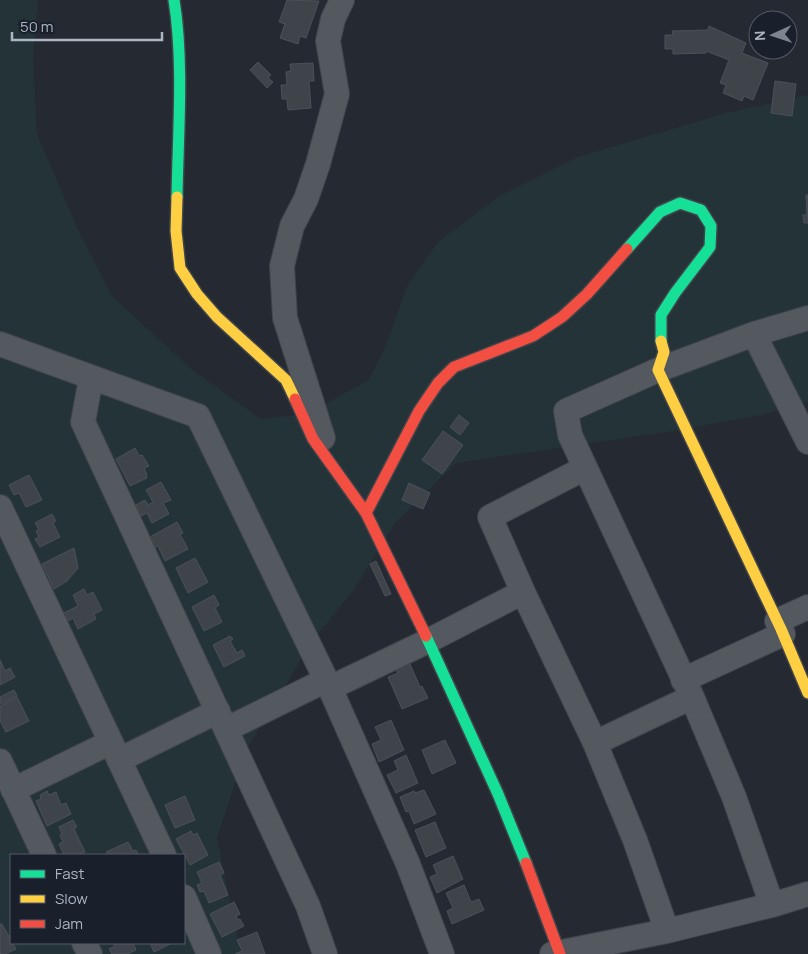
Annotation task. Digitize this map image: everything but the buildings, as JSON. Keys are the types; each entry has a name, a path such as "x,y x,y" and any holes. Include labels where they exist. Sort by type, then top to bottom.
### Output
{"street":[{"path":"174,0 177,19 179,96 176,231 180,268 197,294 217,317 286,380 313,440 366,513 428,641 512,829 530,872 557,953 667,930 772,905 808,894"},
{"path":"333,468 285,318 282,266 292,226 306,199 318,164 337,94 328,41 333,19 342,0"},
{"path":"366,513 419,411 438,384 454,367 533,336 562,317 587,294 660,212 680,203 701,210 711,226 710,247 675,293 661,315 661,339 664,352 658,370 780,628 808,693"},
{"path":"772,905 734,797 688,688 570,435 566,411 658,370 754,334 808,318"},
{"path":"754,334 808,442"},
{"path":"0,344 198,416 328,684 408,864 442,954"},
{"path":"91,378 83,422 308,906 325,954"},
{"path":"586,468 490,516 523,592 596,743 667,930"},
{"path":"0,507 164,854"},
{"path":"8,787 115,751 222,720 328,684 428,641 523,592"},
{"path":"596,743 688,688 780,628 808,607"},
{"path":"0,761 8,787 43,854"},
{"path":"185,899 209,954"}],"shaded area":[{"path":"0,0 38,0 33,58 37,134 78,230 112,296 191,369 261,419 306,414 369,380 387,343 407,286 438,242 498,197 578,157 726,113 808,95 808,402 761,415 667,432 456,463 396,522 353,591 313,640 246,750 217,838 241,954 0,954"}],"traffic: fast":[{"path":"174,0 180,73 177,197"},
{"path":"627,249 660,212 680,203 701,210 711,226 710,247 675,293 661,315 661,341"},
{"path":"426,636 498,794 526,863"}],"traffic: slow":[{"path":"177,197 176,231 180,268 197,294 217,317 286,380 295,399"},
{"path":"661,341 664,352 658,370 781,629 808,693"}],"traffic: jam":[{"path":"366,513 419,411 438,383 454,367 533,336 562,317 587,294 627,249"},
{"path":"295,399 313,439 366,513 426,636"},
{"path":"526,863 560,954"}]}
